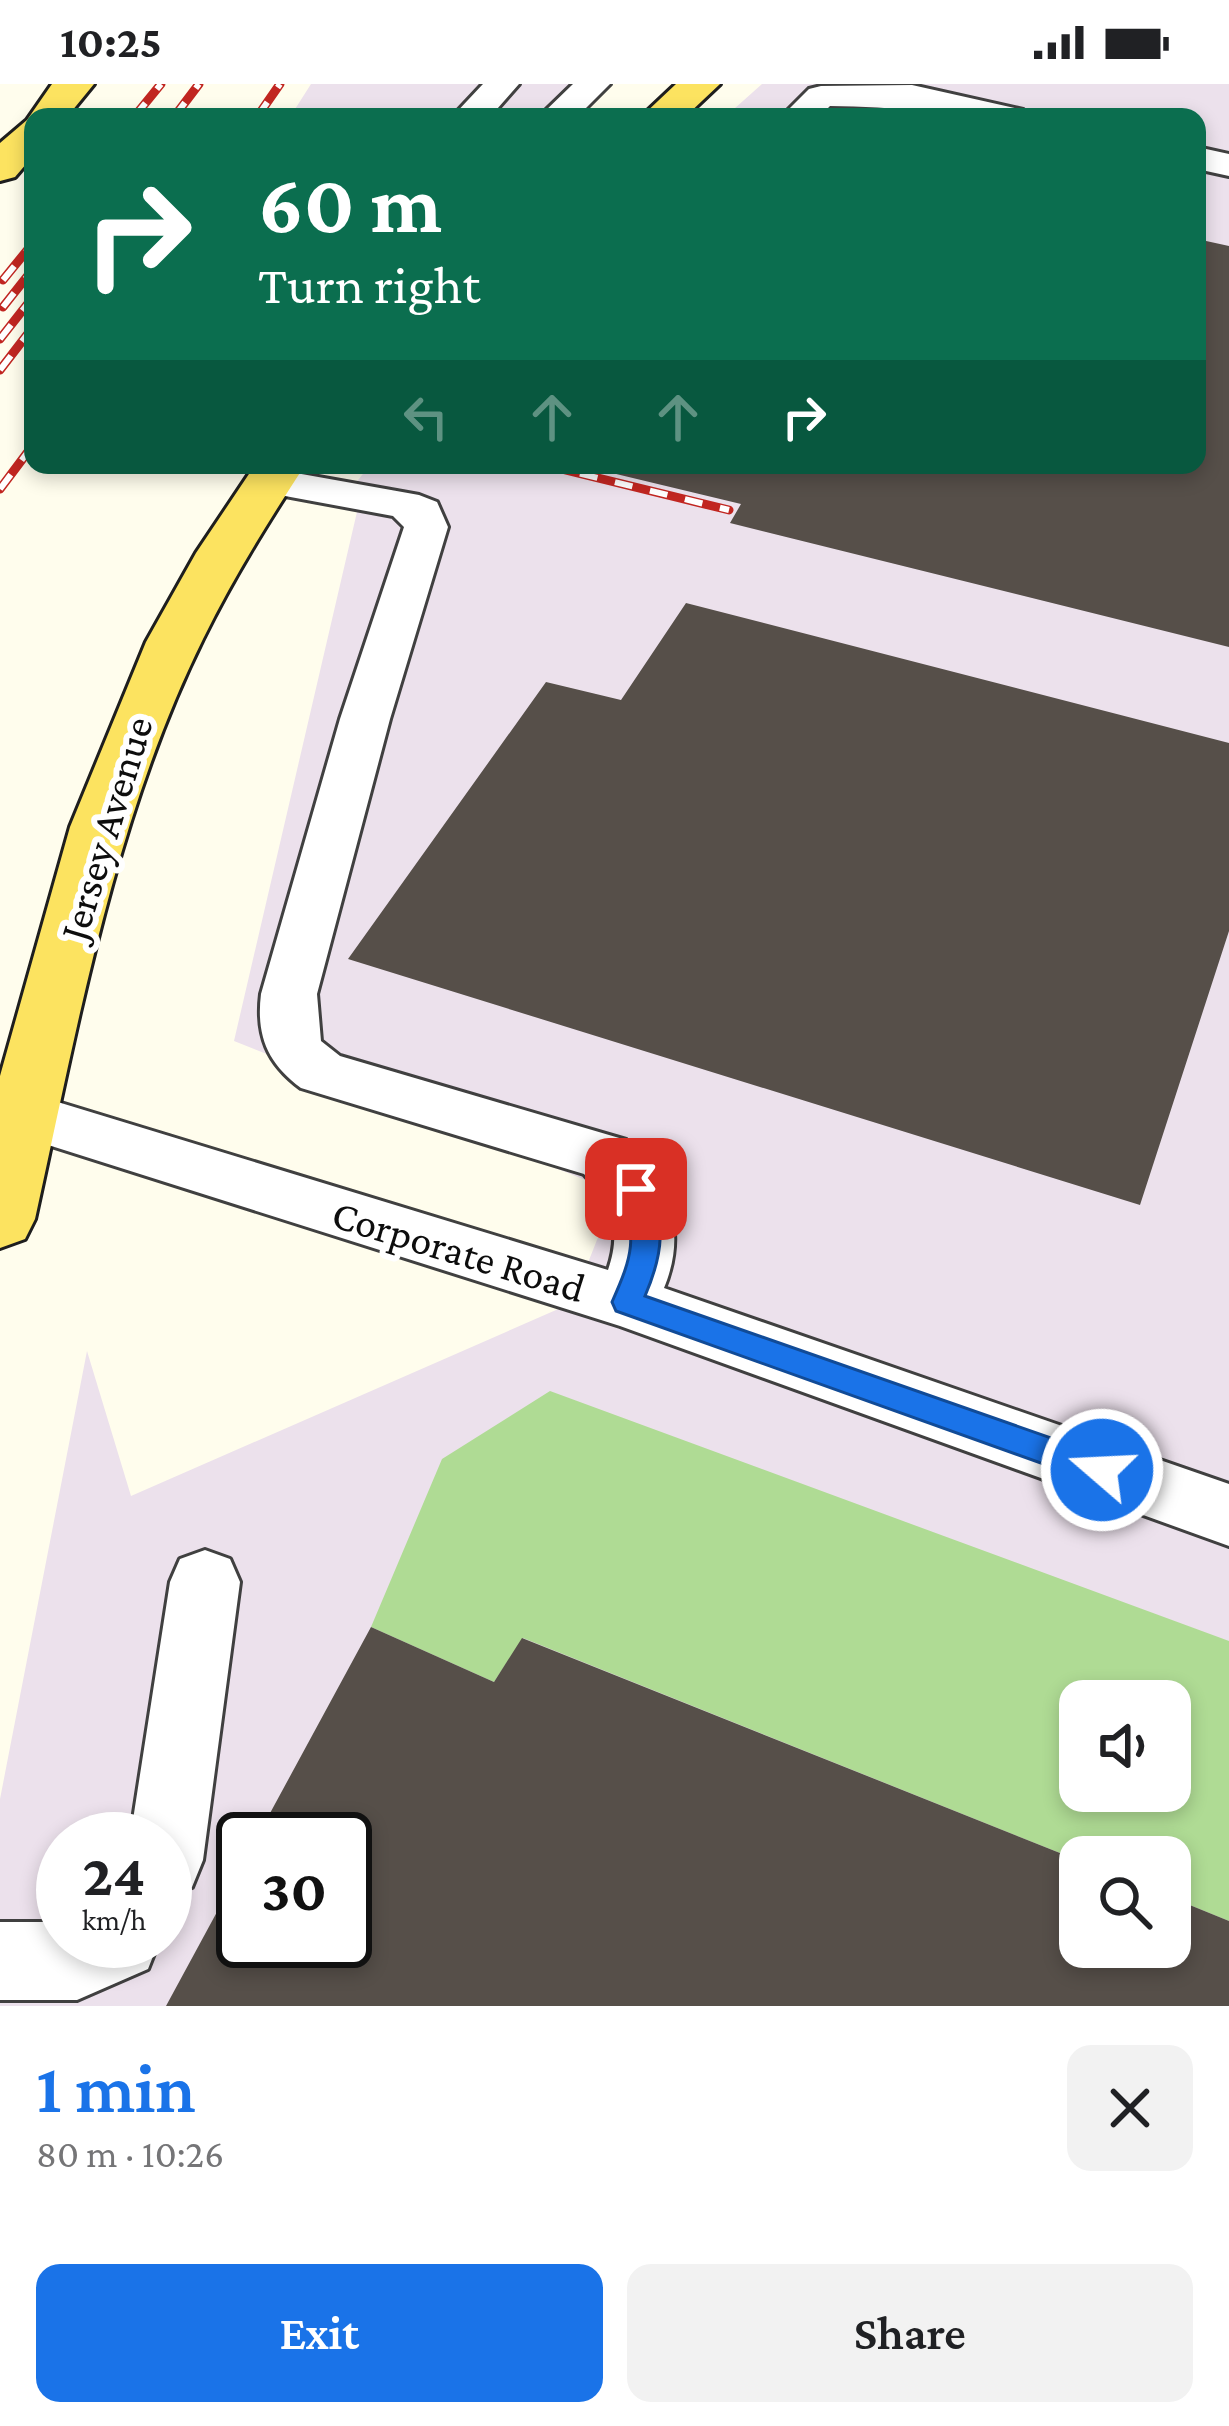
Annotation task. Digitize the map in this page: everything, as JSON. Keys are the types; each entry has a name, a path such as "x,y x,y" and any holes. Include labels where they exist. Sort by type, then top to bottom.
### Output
{"main road":[{"path":"51,108 74,84"},
{"path":"672,108 700,84"},
{"name":"Jersey Avenue","path":"10,1166 92,851 127,740 197,594 273,474"}],"street":[{"path":"479,108 502,84"},
{"path":"567,108 592,84"},
{"path":"808,108 821,96 889,95 961,108"},
{"path":"278,474 404,503 421,511 427,527 365,719 289,994 284,1034 295,1054 321,1072 605,1157 636,1189 646,1222 647,1257 627,1302"},
{"name":"Corporate Road","path":"10,1166 627,1302 1229,1515"},
{"path":"172,1812 205,1582"},
{"path":"0,1961 36,1961"}],"shaded area":[{"path":"311,84 610,84 579,108 296,108"},
{"path":"762,84 1229,84 1229,2006 0,2006 0,1799 87,1351 131,1496 572,1303 616,1192 234,1041 360,499 347,494 363,474 1206,474 1206,108 735,108"}],"green space":[{"path":"550,1391 1229,1641 1229,1921 1191,1906 1191,1836 1059,1836 1059,1853 523,1638 494,1682 371,1627 442,1459"}],"building":[{"path":"1206,241 1229,246 1229,647 730,523 741,504 616,474 1206,474"},
{"path":"686,603 1229,743 1229,931 1140,1205 348,959 546,682 621,700"},
{"path":"371,1627 494,1682 522,1638 1059,1853 1059,1968 1191,1968 1191,1906 1229,1921 1229,2006 166,2006 187,1968 192,1968 192,1958 216,1914 216,1968 372,1968 372,1812 271,1812"}],"railway":[{"path":"141,108 161,84"},
{"path":"181,108 199,84"},
{"path":"263,108 280,84"},
{"path":"3,280 24,254"},
{"path":"3,307 24,280"},
{"path":"0,339 24,308"},
{"path":"0,370 24,339"},
{"path":"0,489 24,457"},
{"path":"582,474 729,510"}],"route":[{"path":"636,1189 646,1222 647,1257 627,1302 1102,1470"}]}
